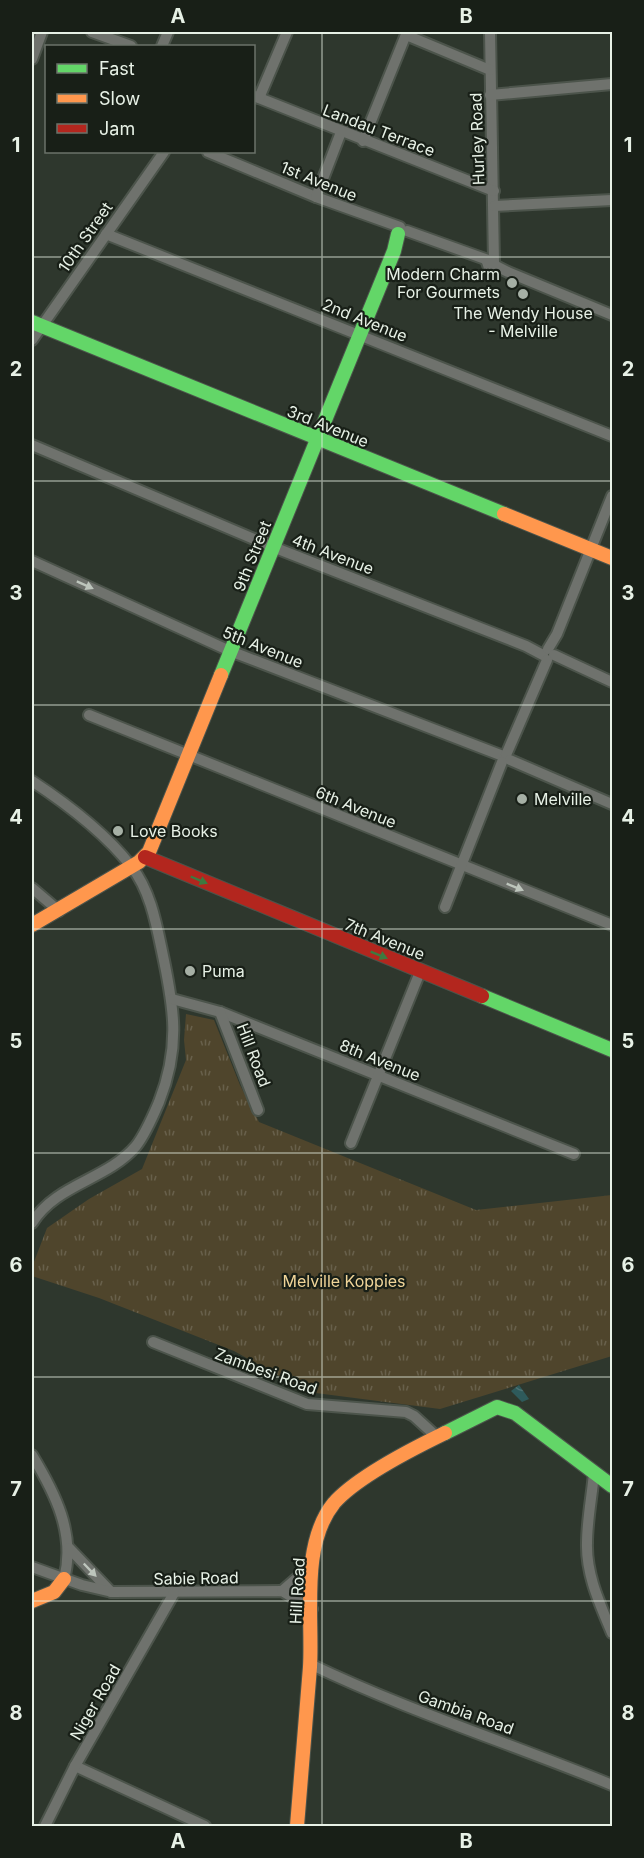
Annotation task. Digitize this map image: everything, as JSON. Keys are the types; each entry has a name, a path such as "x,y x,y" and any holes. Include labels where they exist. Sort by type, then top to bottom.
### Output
{"street":[{"path":"32,59 42,32"},
{"path":"92,32 128,45"},
{"path":"256,97 287,32"},
{"name":"Hurley Road","path":"490,32 494,191 494,245 491,264"},
{"path":"363,141 407,33 490,70"},
{"path":"490,95 612,84"},
{"name":"Landau Terrace","path":"256,97 494,191"},
{"path":"316,197 341,132"},
{"name":"10th Street","path":"32,340 37,324 164,153"},
{"name":"1st Avenue","path":"210,153 316,197 387,223 402,233 421,237 491,264 612,315"},
{"path":"494,206 610,201"},
{"name":"9th Street","path":"145,858 402,233"},
{"name":"2nd Avenue","path":"106,234 612,436"},
{"name":"3rd Avenue","path":"37,324 317,440 612,558"},
{"name":"4th Avenue","path":"32,445 273,547 549,654 612,682"},
{"path":"445,907 612,496"},
{"name":"5th Avenue","path":"32,561 230,651 612,804"},
{"name":"6th Avenue","path":"89,715 612,926"},
{"path":"32,782 66,805 132,867 151,903 172,999 175,1028 172,1061 155,1111 138,1143 114,1165 51,1200 32,1223"},
{"path":"32,925 145,858"},
{"name":"7th Avenue","path":"145,858 612,1050"},
{"path":"32,888 59,910"},
{"path":"351,1143 420,972"},
{"name":"8th Avenue","path":"172,999 220,1012 574,1154"},
{"name":"Hill Road","path":"220,1012 258,1110"},
{"name":"Zambesi Road","path":"153,1342 307,1404 409,1413 437,1437"},
{"name":"Hill Road","path":"297,1827 310,1664 311,1566 323,1520 335,1502 370,1475 437,1437 487,1411 502,1408 515,1413 594,1473"},
{"path":"32,1455 53,1494 65,1528 69,1548 64,1579 54,1592 32,1601"},
{"path":"594,1473 612,1486"},
{"path":"594,1473 587,1543 589,1567 595,1593 612,1633"},
{"path":"69,1548 112,1592"},
{"path":"311,1566 282,1591 312,1609"},
{"name":"Sabie Road","path":"32,1567 64,1579 112,1592 282,1591"},
{"name":"Niger Road","path":"45,1827 75,1766 174,1593"},
{"name":"Gambia Road","path":"310,1664 376,1696 523,1749 612,1785"},
{"path":"75,1766 205,1827"}],"green space":[{"name":"Melville Koppies","path":"186,1014 214,1020 240,1085 259,1122 476,1210 612,1195 612,1356 440,1409 308,1392 234,1351 99,1298 32,1276 32,1267 47,1228 89,1199 142,1169 186,1060 184,1040"}],"water":[{"path":"519,1385 529,1399 522,1402 511,1391"}],"traffic: fast":[{"path":"221,675 394,251 398,234"},
{"path":"32,322 504,514"},
{"path":"482,996 612,1050"},
{"path":"445,1433 497,1407 515,1413 612,1486"}],"traffic: slow":[{"path":"504,514 612,558"},
{"path":"32,925 139,862 149,852 221,675"},
{"path":"297,1826 310,1667 310,1582 316,1539 323,1520 334,1503 356,1484 402,1455 445,1433"},
{"path":"32,1601 54,1592 64,1579"}],"traffic: jam":[{"path":"145,857 482,996"}],"place":[{"name":"Modern Charm For Gourmets","path":"512,283"},
{"name":"The Wendy House - Melville","path":"523,294"},
{"name":"Melville","path":"522,799"},
{"name":"Love Books","path":"118,831"},
{"name":"Puma","path":"190,971"}]}
